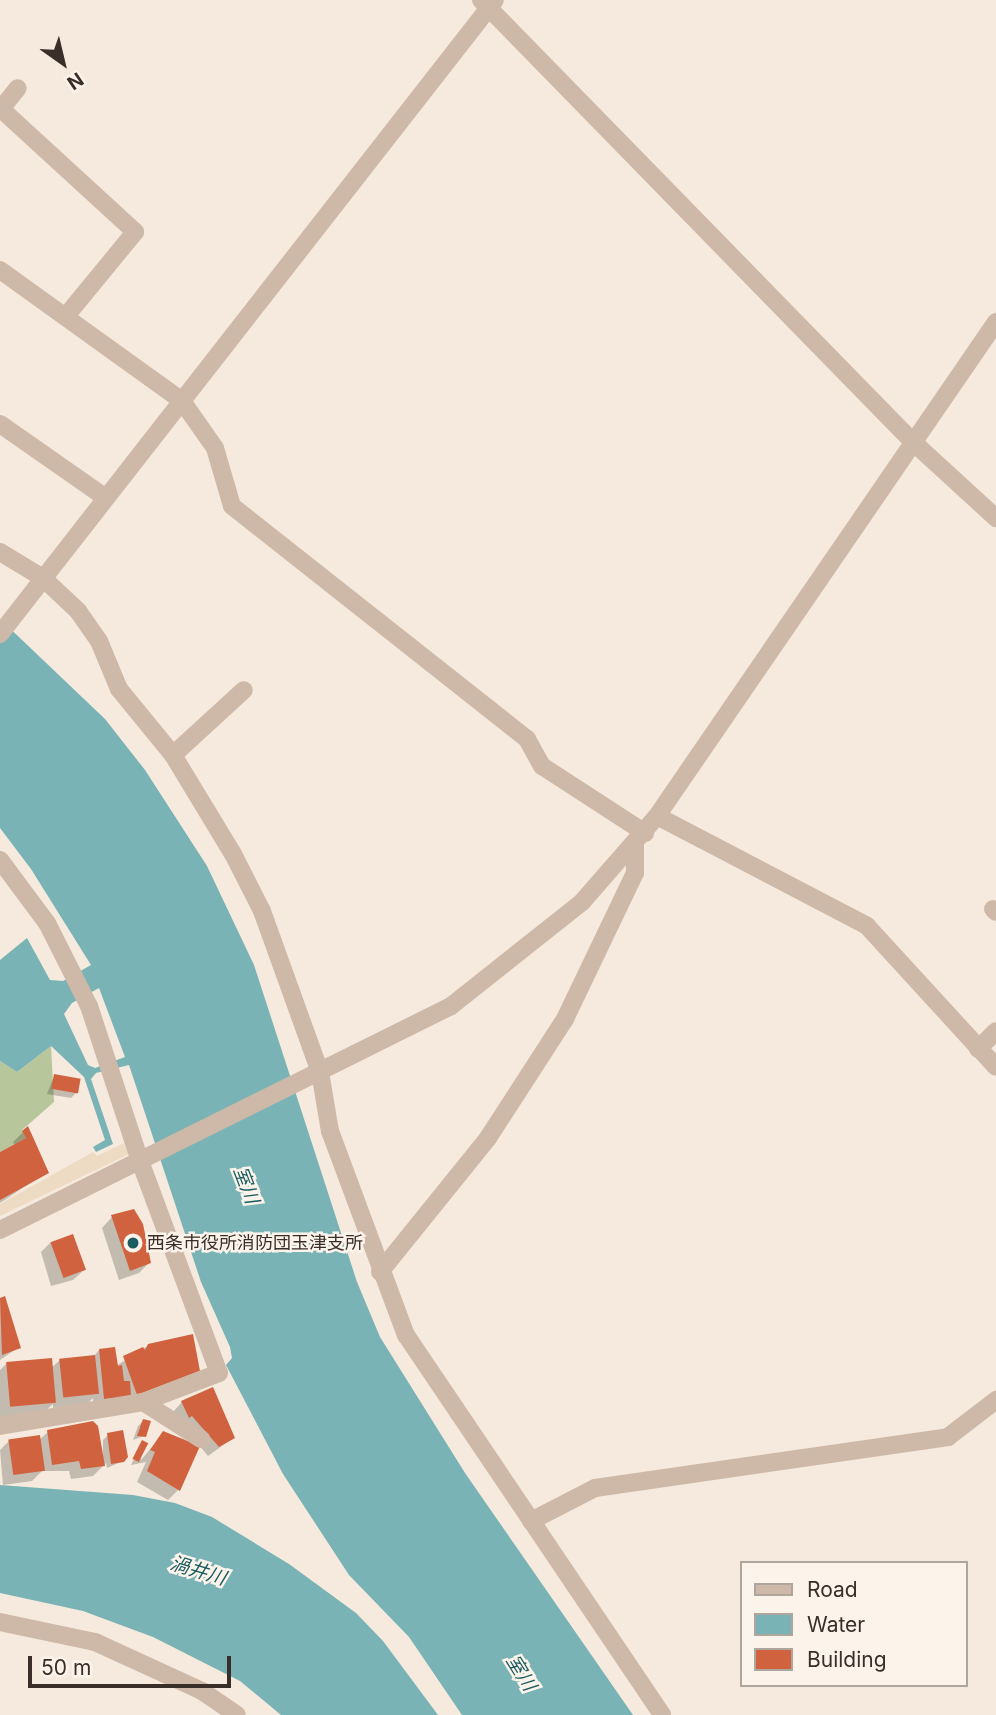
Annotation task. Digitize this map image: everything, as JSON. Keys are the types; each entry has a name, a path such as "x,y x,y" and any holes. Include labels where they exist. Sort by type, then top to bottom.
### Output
{"street":[{"path":"0,634 488,3 913,442 996,518"},
{"path":"18,88 0,109 135,232 66,316"},
{"path":"0,270 182,401 215,448 232,506 527,739 542,766 640,839"},
{"path":"0,1230 429,1018 496,975 582,902 640,839 657,816 996,322"},
{"path":"0,424 106,498"},
{"path":"0,552 43,578 78,611 99,641 119,689 173,755 262,911 320,1072 330,1131 380,1272 406,1335 662,1715"},
{"path":"173,755 244,690"},
{"path":"657,816 867,926 996,1067"},
{"path":"380,1272 488,1138 565,1019 635,873 640,839"},
{"path":"0,860 47,923 84,995 145,1158 219,1373 143,1402 0,1426"},
{"path":"978,1049 996,1031"},
{"path":"531,1521 595,1489 948,1437 996,1400"},
{"path":"143,1402 201,1439"},
{"path":"0,1622 95,1642 202,1691 237,1715"}],"green space":[{"path":"51,1046 54,1102 22,1130 26,1138 0,1152 0,1061 17,1072"}],"shaded area":[{"path":"124,1143 129,1154 0,1216 0,1204 93,1152 97,1156"}],"water":[{"name":"室川","path":"0,619 105,719 145,770 207,866 254,965 357,1282 380,1337 465,1473 633,1715 462,1715 409,1637 349,1575 283,1474 226,1365 232,1358 230,1347 201,1282 129,1065 96,1073 91,1079 113,1144 96,1152 93,1147 105,1140 84,1077 51,1046 17,1072 0,1061 0,960 27,938 50,980 63,981 91,965 31,869 0,828","holes":["99,988 125,1057 95,1068 88,1065 64,1014 72,1003"]},
{"name":"渦井川","path":"0,1485 133,1495 175,1503 212,1517 289,1564 356,1613 383,1641 438,1715 281,1715 240,1681 153,1637 83,1611 0,1593"}],"building":[{"path":"54,1074 81,1079 78,1093 51,1089"},
{"path":"28,1126 49,1173 0,1200 0,1152 26,1138 22,1131"},
{"name":"西条市役所消防団玉津支所","path":"134,1209 143,1224 151,1263 130,1271 111,1215"},
{"path":"73,1234 86,1270 63,1278 50,1242"},
{"path":"5,1296 21,1348 2,1355 0,1298"},
{"path":"193,1334 200,1371 137,1395 123,1356 143,1347 145,1350 148,1344"},
{"path":"115,1347 118,1366 122,1365 124,1381 130,1381 131,1396 104,1399 99,1349"},
{"path":"95,1355 99,1394 63,1398 59,1359"},
{"path":"52,1358 56,1403 10,1407 6,1362"},
{"path":"213,1387 235,1438 219,1447 192,1416 189,1418 181,1401"},
{"path":"143,1419 151,1421 146,1437 137,1436"},
{"path":"93,1421 98,1426 105,1466 81,1469 79,1461 52,1465 47,1430"},
{"path":"123,1430 128,1457 124,1462 111,1464 107,1433"},
{"path":"163,1431 200,1446 180,1491 147,1471 155,1452 150,1450"},
{"path":"40,1435 45,1471 13,1475 8,1439"},
{"path":"142,1440 148,1443 139,1462 132,1459"}],"place":[{"name":"西条市役所消防団玉津支所","path":"133,1243"}]}
